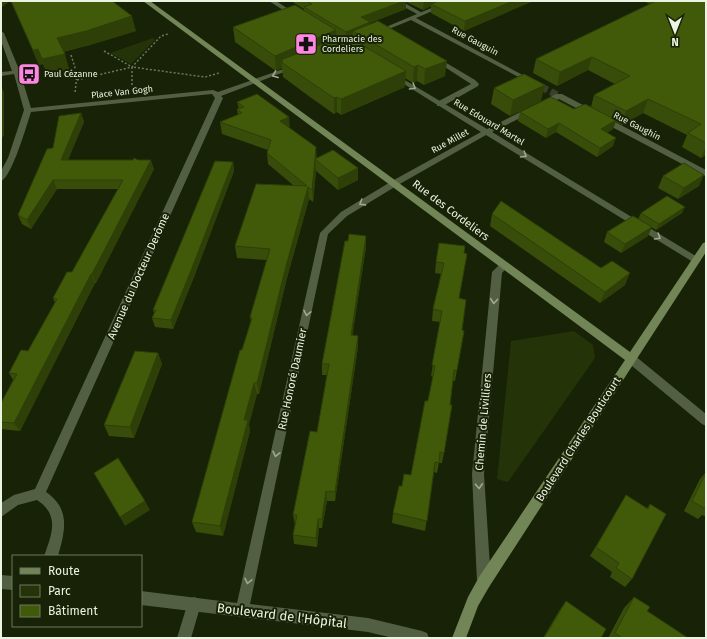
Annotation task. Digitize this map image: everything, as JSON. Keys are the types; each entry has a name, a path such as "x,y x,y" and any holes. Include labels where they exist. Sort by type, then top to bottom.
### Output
{"street":[{"name":"Rue des Cordeliers","path":"146,1 395,183 630,358"},
{"path":"272,1 304,21"},
{"path":"396,1 421,14"},
{"path":"370,35 453,1"},
{"name":"Rue Gauguin","path":"411,18 530,81"},
{"path":"384,29 395,36"},
{"path":"1,33 17,72 28,110 12,158 1,178"},
{"path":"428,55 473,81 475,84 474,86 440,104"},
{"path":"217,95 302,64"},
{"name":"Rue Edouard Martel","path":"386,71 696,260"},
{"path":"1,74 17,72"},
{"name":"Place Van Gogh","path":"28,110 213,92 217,95"},
{"name":"Avenue du Docteur Derôme","path":"39,494 220,98 217,95"},
{"name":"Rue Millet","path":"395,183 486,132 558,96"},
{"name":"Rue Gaughin","path":"558,96 706,173"},
{"name":"Rue Honoré Daumier","path":"242,610 324,233 344,214 395,183"},
{"name":"Boulevard Charles Bouticourt","path":"459,638 473,602 484,582 630,358 647,336 706,245"},
{"name":"Chemin de Livilliers","path":"484,582 478,474 497,272 504,265"},
{"path":"630,358 706,421"},
{"path":"1,511 7,504 27,496 39,494 53,505 59,516 58,531 50,555"},
{"path":"1,582 12,583"},
{"name":"Boulevard de l'Hôpital","path":"142,598 368,625 422,638"},
{"path":"184,638 194,604"}],"path":[{"path":"132,85 132,67 161,36 168,34"},
{"path":"104,51 132,67"},
{"path":"71,55 77,74 75,95"},
{"path":"77,80 132,67 205,77 219,73"}],"green space":[{"path":"153,38 155,40 131,64 110,53"},
{"path":"574,331 593,345 595,358 508,482 497,479 511,341"}],"building":[{"path":"11,1 112,1 132,16 86,31 57,38 65,54 42,59 38,49 33,50"},
{"path":"306,1 404,1 361,17 370,22 346,32 304,7 312,4"},
{"path":"439,1 513,1 465,21 431,4"},
{"path":"656,1 706,1 706,143 688,133 701,124 648,99 626,111 594,95 630,76 592,57 560,72 536,59"},
{"path":"295,5 336,30 275,56 233,27"},
{"path":"378,21 447,61 425,69 418,65 414,67 353,31"},
{"path":"345,35 406,71 341,99 337,97 334,98 281,62 283,61 281,60"},
{"path":"524,74 545,85 513,100 494,88"},
{"path":"257,94 289,117 280,121 316,147 315,159 312,190 308,187 286,266 257,383 254,383 244,420 248,420 220,526 192,522 240,350 242,350 252,318 250,317 270,249 235,246 256,184 307,186 267,153 271,140 220,122 242,113 237,109 244,107 237,102"},
{"path":"551,97 574,109 585,104 616,120 601,129 616,138 600,148 559,123 548,129 520,112"},
{"path":"81,113 61,160 133,160 134,158 138,160 151,160 14,423 1,422 1,403 17,374 9,373 21,350 28,351 57,299 53,298 67,272 72,272 123,180 53,180 27,220 18,215 47,149 53,148 59,116"},
{"path":"333,150 358,168 338,178 315,159"},
{"path":"215,161 233,162 192,268 171,320 152,318 156,310 153,310"},
{"path":"684,163 704,175 684,188 663,176"},
{"path":"667,196 685,207 659,224 641,213"},
{"path":"501,201 601,268 612,261 630,273 605,292 492,214"},
{"path":"633,216 652,227 625,244 607,232"},
{"path":"349,234 366,236 351,335 358,336 335,492 326,491 322,519 318,519 316,538 293,535 297,515 293,515 310,431 317,432 329,364 322,364 345,241 348,241"},
{"path":"439,243 465,246 464,253 467,254 459,298 466,300 462,330 464,331 457,370 454,370 450,405 452,405 444,453 440,452 439,463 435,462 427,521 393,513 399,486 402,486 404,474 411,475 425,401 428,401 435,366 432,365 442,311 433,309 444,263 436,262"},
{"path":"135,351 158,353 130,427 104,425"},
{"path":"118,458 145,501 120,517 94,473"},
{"path":"706,473 706,509 692,501"},
{"path":"626,495 648,509 650,504 666,514 632,579 616,568 619,563 596,547"},
{"path":"634,597 650,607 647,611 688,638 622,638 615,633"},
{"path":"566,601 606,629 601,638 544,638"}],"tunnel":[{"path":"532,82 559,96"}],"place":[{"name":"Pharmacie des Cordeliers","path":"306,44"},
{"name":"Paul Cézanne","path":"29,74"}]}
